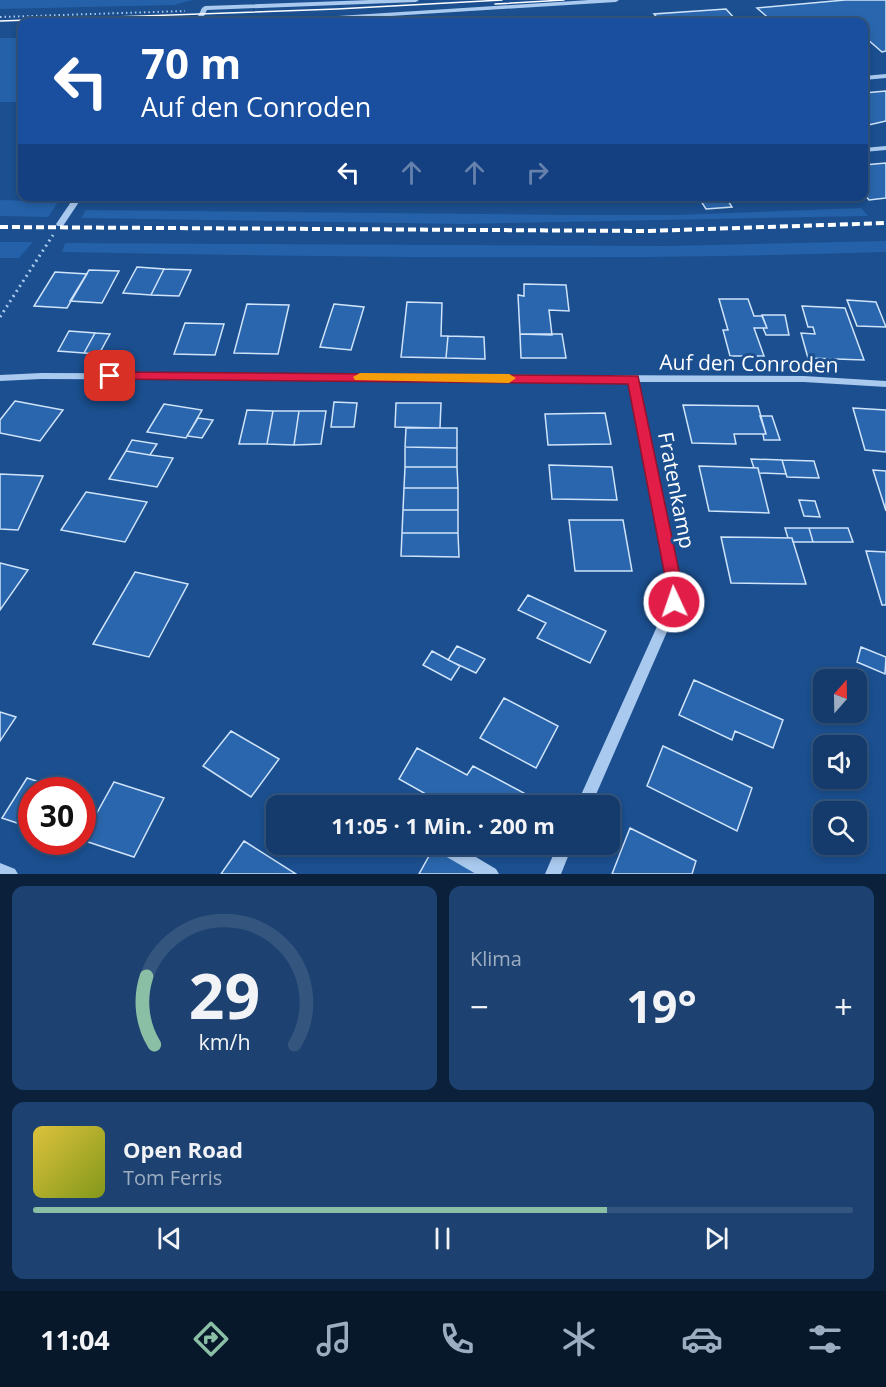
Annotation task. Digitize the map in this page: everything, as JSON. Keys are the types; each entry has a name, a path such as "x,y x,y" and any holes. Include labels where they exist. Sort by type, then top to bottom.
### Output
{"street":[{"path":"200,18 205,8 416,0"},
{"path":"336,18 616,0"},
{"path":"396,14 396,18"},
{"path":"868,78 886,76"},
{"path":"868,150 886,148"},
{"path":"60,225 76,201"},
{"name":"Auf den Conroden","path":"0,378 64,376 804,379 886,384"},
{"name":"Fratenkamp","path":"588,795 674,602 673,576 633,380"},
{"path":"457,855 490,874"},
{"path":"553,874 561,855"},
{"path":"0,871 10,874"}],"path":[{"path":"0,17 205,8"},
{"path":"0,317 60,225"}],"shaded area":[{"path":"0,0 193,0 174,5 0,9"},
{"path":"0,38 18,38 18,100 16,102 0,102"},
{"path":"0,200 58,202 48,217 0,216"},
{"path":"861,208 868,216 463,224 81,218 86,210 677,215"},
{"path":"886,241 886,252 783,255 371,257 62,252 65,243 668,246"},
{"path":"0,242 33,242 19,258 0,258"}],"building":[{"path":"845,0 886,0 886,51 882,52 868,40 868,18 768,18 757,8"},
{"path":"726,9 734,18 658,18 654,14"},
{"path":"886,91 886,121 868,125 868,93"},
{"path":"886,163 886,198 868,199 868,165"},
{"path":"701,201 728,201 732,207 706,209"},
{"path":"137,267 164,269 151,295 123,293"},
{"path":"164,269 191,270 179,296 151,295"},
{"path":"89,270 119,271 102,303 70,301"},
{"path":"55,272 87,274 67,308 34,306"},
{"path":"524,284 566,285 569,311 549,310 552,335 520,334 518,295 524,296"},
{"path":"719,299 748,299 754,316 762,316 767,328 754,328 764,356 730,356 723,330 728,330"},
{"path":"847,300 876,302 886,327 857,326"},
{"path":"407,302 442,303 441,336 448,336 446,358 401,357"},
{"path":"247,304 289,305 278,354 234,353"},
{"path":"334,304 364,307 351,350 320,347"},
{"path":"802,306 845,308 864,360 808,358 801,333 815,334 813,327 808,327"},
{"path":"762,315 785,315 789,335 766,335 763,328 767,328"},
{"path":"185,323 224,324 215,355 174,354"},
{"path":"69,331 95,333 84,353 58,351"},
{"path":"95,333 110,334 99,354 84,353"},
{"path":"520,334 562,334 566,358 521,358"},
{"path":"448,336 484,337 485,359 446,358"},
{"path":"15,401 63,410 40,441 0,433 0,420"},
{"path":"334,402 357,403 354,427 331,427"},
{"path":"396,403 441,403 440,428 395,427"},
{"path":"164,404 202,410 186,438 147,432"},
{"path":"683,405 758,406 766,434 734,434 736,444 692,443"},
{"path":"853,408 886,410 886,452 865,450"},
{"path":"247,410 273,411 267,444 239,444"},
{"path":"273,411 299,411 294,445 267,444"},
{"path":"299,411 326,411 321,444 294,445"},
{"path":"605,413 611,444 548,445 545,414"},
{"path":"760,416 772,416 780,440 764,440 763,434 766,434"},
{"path":"198,418 213,420 202,438 187,436"},
{"path":"406,428 457,428 457,448 405,447"},
{"path":"132,440 157,444 150,455 126,451"},
{"path":"405,447 457,448 457,467 405,467"},
{"path":"126,451 173,458 157,487 109,479"},
{"path":"751,459 782,460 786,474 759,473 758,468 754,468"},
{"path":"782,460 814,461 819,478 787,477"},
{"path":"549,465 612,467 617,500 552,499"},
{"path":"699,466 758,468 769,513 709,511"},
{"path":"405,467 457,467 458,488 404,488"},
{"path":"873,470 886,471 886,511"},
{"path":"0,474 43,476 18,530 0,529"},
{"path":"404,488 458,488 458,510 403,510"},
{"path":"86,492 147,502 125,542 61,530"},
{"path":"799,500 815,501 820,517 804,516"},
{"path":"403,510 458,510 458,533 402,533"},
{"path":"569,520 623,520 632,571 575,571"},
{"path":"785,528 809,528 813,542 793,542 792,538 788,538"},
{"path":"809,528 848,528 853,542 813,542"},
{"path":"402,533 458,533 459,557 401,556"},
{"path":"721,537 792,538 806,584 731,583"},
{"path":"866,551 886,552 886,605 882,605"},
{"path":"0,563 28,570 0,610"},
{"path":"135,572 188,584 149,657 93,644"},
{"path":"528,595 606,631 590,663 537,638 546,623 518,610"},
{"path":"457,646 485,659 476,673 448,660"},
{"path":"861,647 886,657 885,674 857,662"},
{"path":"432,651 460,666 451,680 423,665"},
{"path":"694,680 783,720 773,748 735,731 732,740 679,715"},
{"path":"504,698 558,726 536,768 480,738"},
{"path":"0,712 16,717 0,741"},
{"path":"231,731 279,759 251,797 203,766"},
{"path":"663,746 752,788 737,831 647,786"},
{"path":"417,748 467,775 473,766 524,793 523,795 427,795 399,779"},
{"path":"114,782 164,798 134,857 96,845 96,815"},
{"path":"18,792 18,823 2,818"},
{"path":"630,828 696,861 692,874 612,874"},
{"path":"244,841 296,874 221,874"},
{"path":"430,855 448,855 482,874 419,874"}],"tram line":[{"path":"84,18 337,9 502,0"},
{"path":"495,4 564,0"},
{"path":"0,21 18,20"}],"railway":[{"path":"0,227 647,231 886,223"}],"slow traffic":[{"path":"360,377 509,378"}],"route":[{"path":"110,376 633,380 673,576 674,602"}]}
